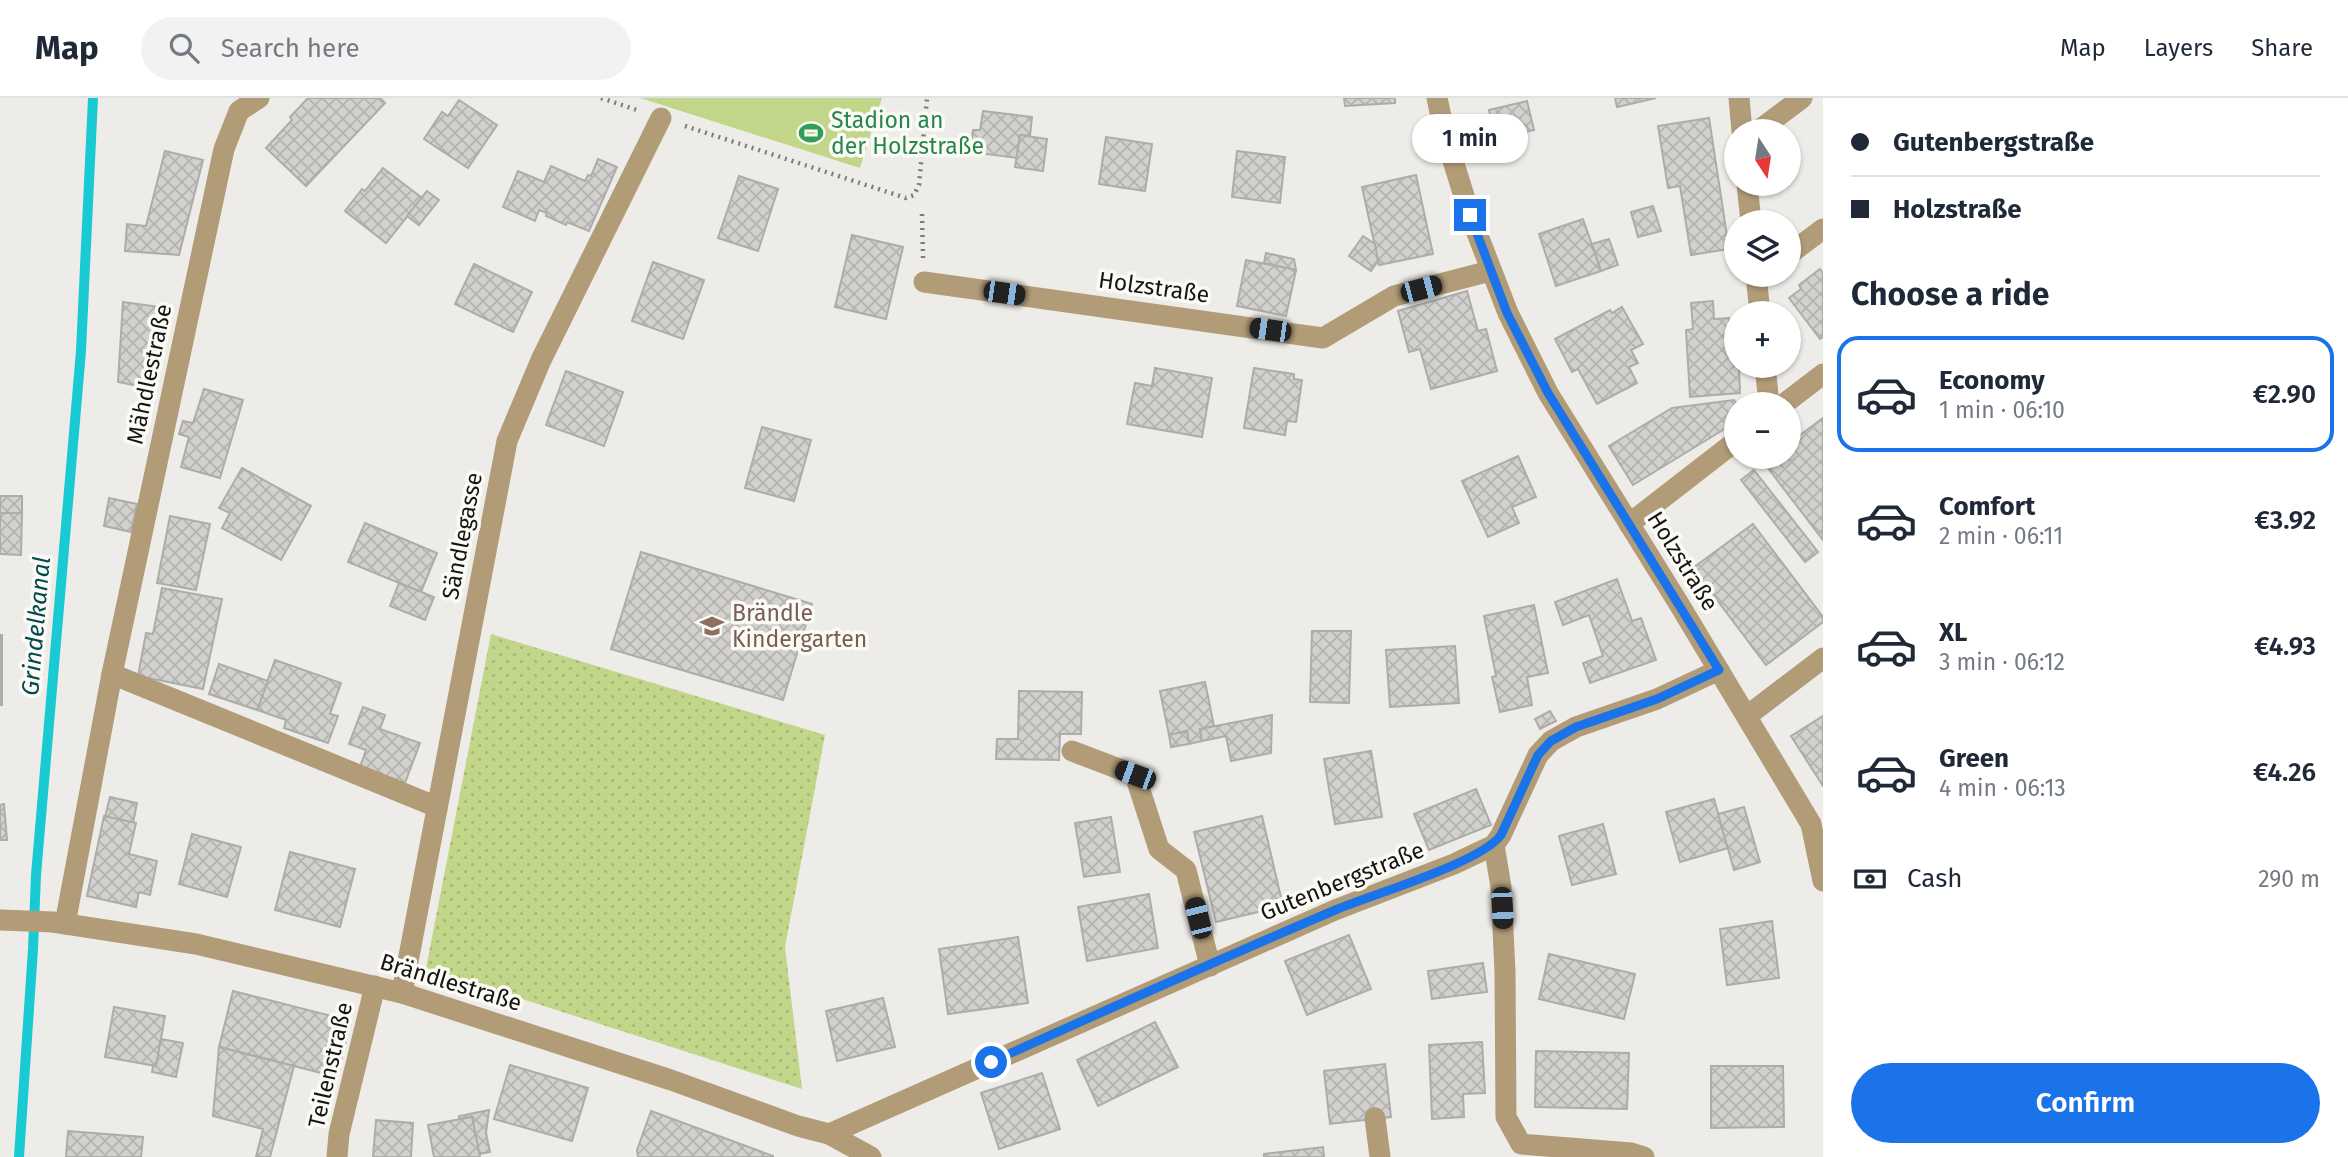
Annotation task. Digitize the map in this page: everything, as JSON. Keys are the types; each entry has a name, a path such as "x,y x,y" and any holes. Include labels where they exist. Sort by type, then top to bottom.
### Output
{"street":[{"name":"Mähdlestraße","path":"59,923 224,149 239,111 259,98"},
{"name":"Holzstraße","path":"1437,98 1445,135 1490,271 1507,313 1548,393 1811,824 1823,881"},
{"path":"1739,98 1741,119"},
{"path":"1774,119 1802,98"},
{"name":"Sändlegasse","path":"402,993 507,441 541,360 661,118"},
{"path":"1801,245 1823,229"},
{"name":"Holzstraße","path":"924,282 1323,338 1394,296 1490,271"},
{"path":"1800,392 1823,374"},
{"path":"1629,524 1724,450"},
{"path":"1747,716 1823,657"},
{"path":"1644,1157 1631,1153 1521,1144 1506,1117 1505,972 1501,887 1494,845 1538,755 1551,741 1576,727 1657,699 1719,670"},
{"path":"112,674 437,807"},
{"path":"1072,751 1135,775 1159,849 1186,870 1210,966"},
{"name":"Gutenbergstraße","path":"829,1134 1335,910 1454,864 1494,845"},
{"name":"Brändlestraße","path":"4,920 59,923 196,944 402,993 829,1134 871,1157"},
{"name":"Teilenstraße","path":"337,1157 375,986"},
{"path":"1375,1118 1380,1157"}],"path":[{"path":"601,98 906,198 915,195 919,185 927,98"},
{"path":"922,214 924,282"}],"green space":[{"name":"Stadion an der Holzstraße","path":"640,98 882,98 860,168"},
{"path":"491,634 825,735 785,947 802,1089 426,968"}],"building":[{"path":"308,98 380,98 385,103 306,186 266,148"},
{"path":"1344,98 1395,98 1395,103 1345,106"},
{"path":"1615,98 1656,98 1617,107"},
{"path":"459,100 497,125 468,168 424,139 442,112 448,116"},
{"path":"1527,101 1534,130 1495,139 1489,110"},
{"path":"983,111 1032,117 1030,136 1020,135 1017,158 970,152 973,130 980,130"},
{"path":"1709,118 1724,216 1724,250 1691,255 1680,186 1668,188 1658,126"},
{"path":"1020,135 1047,139 1043,171 1015,167"},
{"path":"1106,137 1152,144 1145,191 1099,184"},
{"path":"165,151 203,160 179,255 125,251 127,224 146,226"},
{"path":"1237,151 1285,157 1280,203 1232,197"},
{"path":"598,159 617,167 589,231 567,222 566,225 539,210 535,221 503,207 518,171 544,182 551,166 585,181 588,175 591,176"},
{"path":"383,168 422,198 386,243 345,211"},
{"path":"1416,175 1433,254 1379,265 1362,187"},
{"path":"739,176 778,189 758,251 718,238"},
{"path":"427,191 439,200 419,225 407,216"},
{"path":"1653,206 1661,231 1638,237 1631,212"},
{"path":"1583,219 1601,271 1556,286 1539,234"},
{"path":"852,235 903,247 886,319 835,307"},
{"path":"1363,236 1375,244 1378,261 1371,271 1349,256"},
{"path":"1609,239 1618,265 1601,271 1592,244"},
{"path":"1266,253 1294,259 1296,270 1264,263"},
{"path":"1246,260 1296,270 1286,316 1237,306"},
{"path":"653,262 704,280 683,339 632,321"},
{"path":"474,264 532,292 513,332 455,304"},
{"path":"1820,269 1823,273 1823,337 1820,339 1801,314 1801,301 1791,301 1789,298 1801,289 1801,283"},
{"path":"1467,291 1478,331 1486,329 1497,371 1431,389 1420,349 1409,352 1398,311"},
{"path":"1713,301 1714,319 1724,318 1724,378 1739,378 1740,392 1690,397 1686,330 1693,329 1691,303"},
{"path":"123,302 167,308 153,373 156,373 153,389 118,382"},
{"path":"1622,307 1643,344 1631,350 1638,363 1629,367 1637,383 1597,404 1578,369 1572,372 1555,339 1610,310 1612,313"},
{"path":"1155,368 1212,378 1202,437 1127,424 1135,383 1152,386"},
{"path":"1254,368 1294,374 1294,379 1302,380 1296,422 1287,421 1285,435 1244,428"},
{"path":"566,371 623,392 604,446 546,425"},
{"path":"204,389 243,400 220,478 181,467 189,437 179,434 183,421 193,423"},
{"path":"1724,401 1724,429 1633,485 1609,446 1672,408"},
{"path":"1823,418 1823,540 1769,469 1801,469 1801,434"},
{"path":"762,427 811,440 794,501 745,488"},
{"path":"1518,456 1536,497 1512,507 1519,523 1488,537 1462,481"},
{"path":"242,468 311,506 281,560 222,528 230,513 219,508"},
{"path":"1754,470 1818,552 1805,562 1741,480"},
{"path":"0,496 22,496 22,513 0,513"},
{"path":"109,498 137,504 131,532 104,526"},
{"path":"0,513 22,513 21,555 0,554"},
{"path":"170,516 210,524 196,590 157,583"},
{"path":"365,523 437,553 421,592 348,562"},
{"path":"1753,524 1823,617 1823,622 1766,665 1693,568"},
{"name":"Brändle Kindergarten","path":"641,552 812,604 783,700 611,649"},
{"path":"1617,579 1632,621 1641,618 1656,660 1590,683 1583,663 1603,656 1589,615 1563,625 1555,602"},
{"path":"399,583 434,597 425,620 390,606"},
{"path":"162,588 222,599 203,689 138,676 146,633 153,634"},
{"path":"1534,605 1548,673 1527,677 1532,705 1500,712 1492,677 1496,676 1484,616"},
{"path":"1312,631 1351,631 1349,703 1310,702"},
{"path":"2,635 2,705 0,705"},
{"path":"1455,646 1459,703 1390,707 1386,650"},
{"path":"275,660 341,683 330,714 338,716 328,743 284,728 286,720 257,710"},
{"path":"219,664 268,681 257,710 209,694"},
{"path":"1205,682 1214,726 1200,729 1202,741 1189,744 1187,731 1169,735 1160,691"},
{"path":"1019,691 1082,692 1081,734 1060,734 1059,760 996,759 997,739 1018,739"},
{"path":"363,707 385,715 380,729 420,743 405,783 360,767 366,750 349,744"},
{"path":"1550,711 1556,721 1540,729 1535,719"},
{"path":"1272,715 1271,753 1231,761 1226,736 1202,741 1200,729"},
{"path":"1823,716 1823,786 1791,736"},
{"path":"1187,731 1189,744 1171,747 1169,735"},
{"path":"1371,751 1382,817 1335,824 1324,759"},
{"path":"1476,789 1491,825 1429,850 1414,814"},
{"path":"110,797 137,803 133,823 105,817"},
{"path":"1714,799 1728,848 1680,862 1666,812"},
{"path":"4,804 7,840 0,840 0,805"},
{"path":"1744,807 1760,862 1734,870 1718,814"},
{"path":"104,816 136,823 129,854 157,861 150,895 139,892 136,907 87,896"},
{"path":"1262,816 1283,906 1216,922 1194,832"},
{"path":"1111,817 1120,872 1084,877 1075,823"},
{"path":"1603,824 1616,874 1572,885 1559,836"},
{"path":"192,834 241,847 227,897 179,884"},
{"path":"290,852 355,869 340,927 275,910"},
{"path":"1149,894 1158,948 1087,961 1078,907"},
{"path":"1772,921 1779,978 1727,985 1720,929"},
{"path":"1349,935 1371,989 1307,1015 1285,961"},
{"path":"1018,937 1028,1003 948,1014 939,949"},
{"path":"1549,954 1635,974 1624,1019 1539,999"},
{"path":"1483,963 1487,992 1432,999 1428,971"},
{"path":"233,991 351,1021 337,1077 219,1047"},
{"path":"883,998 895,1047 837,1061 826,1011"},
{"path":"114,1007 165,1016 156,1066 105,1057"},
{"path":"1155,1022 1178,1067 1098,1106 1077,1060"},
{"path":"161,1039 183,1043 176,1077 152,1072 153,1066 156,1066"},
{"path":"1482,1042 1485,1093 1463,1094 1464,1117 1432,1119 1429,1045"},
{"path":"219,1047 294,1066 270,1157 256,1157 263,1129 213,1116"},
{"path":"1536,1051 1629,1053 1627,1109 1535,1107"},
{"path":"1385,1064 1391,1117 1330,1124 1324,1071"},
{"path":"510,1065 588,1088 572,1141 494,1119"},
{"path":"1711,1066 1783,1066 1784,1127 1711,1128"},
{"path":"1042,1073 1060,1129 999,1149 981,1093"},
{"path":"489,1110 486,1133 490,1152 479,1154 472,1117 459,1119 459,1116"},
{"path":"651,1111 773,1157 638,1157 637,1150"},
{"path":"472,1117 480,1157 434,1157 428,1125"},
{"path":"376,1120 413,1123 411,1157 373,1157"},
{"path":"68,1131 143,1137 141,1157 66,1157"},
{"path":"1323,1147 1324,1157 1264,1157 1264,1154"}],"waterway":[{"name":"Grindelkanal","path":"19,1157 36,875 81,351 93,98"}],"place":[{"name":"Stadion an der Holzstraße","path":"811,133"},
{"name":"Brändle Kindergarten","path":"712,626"}],"route":[{"path":"991,1062 1335,910 1454,864 1494,845 1538,755 1551,741 1576,727 1657,699 1719,670 1548,393 1507,313 1470,215"}]}
